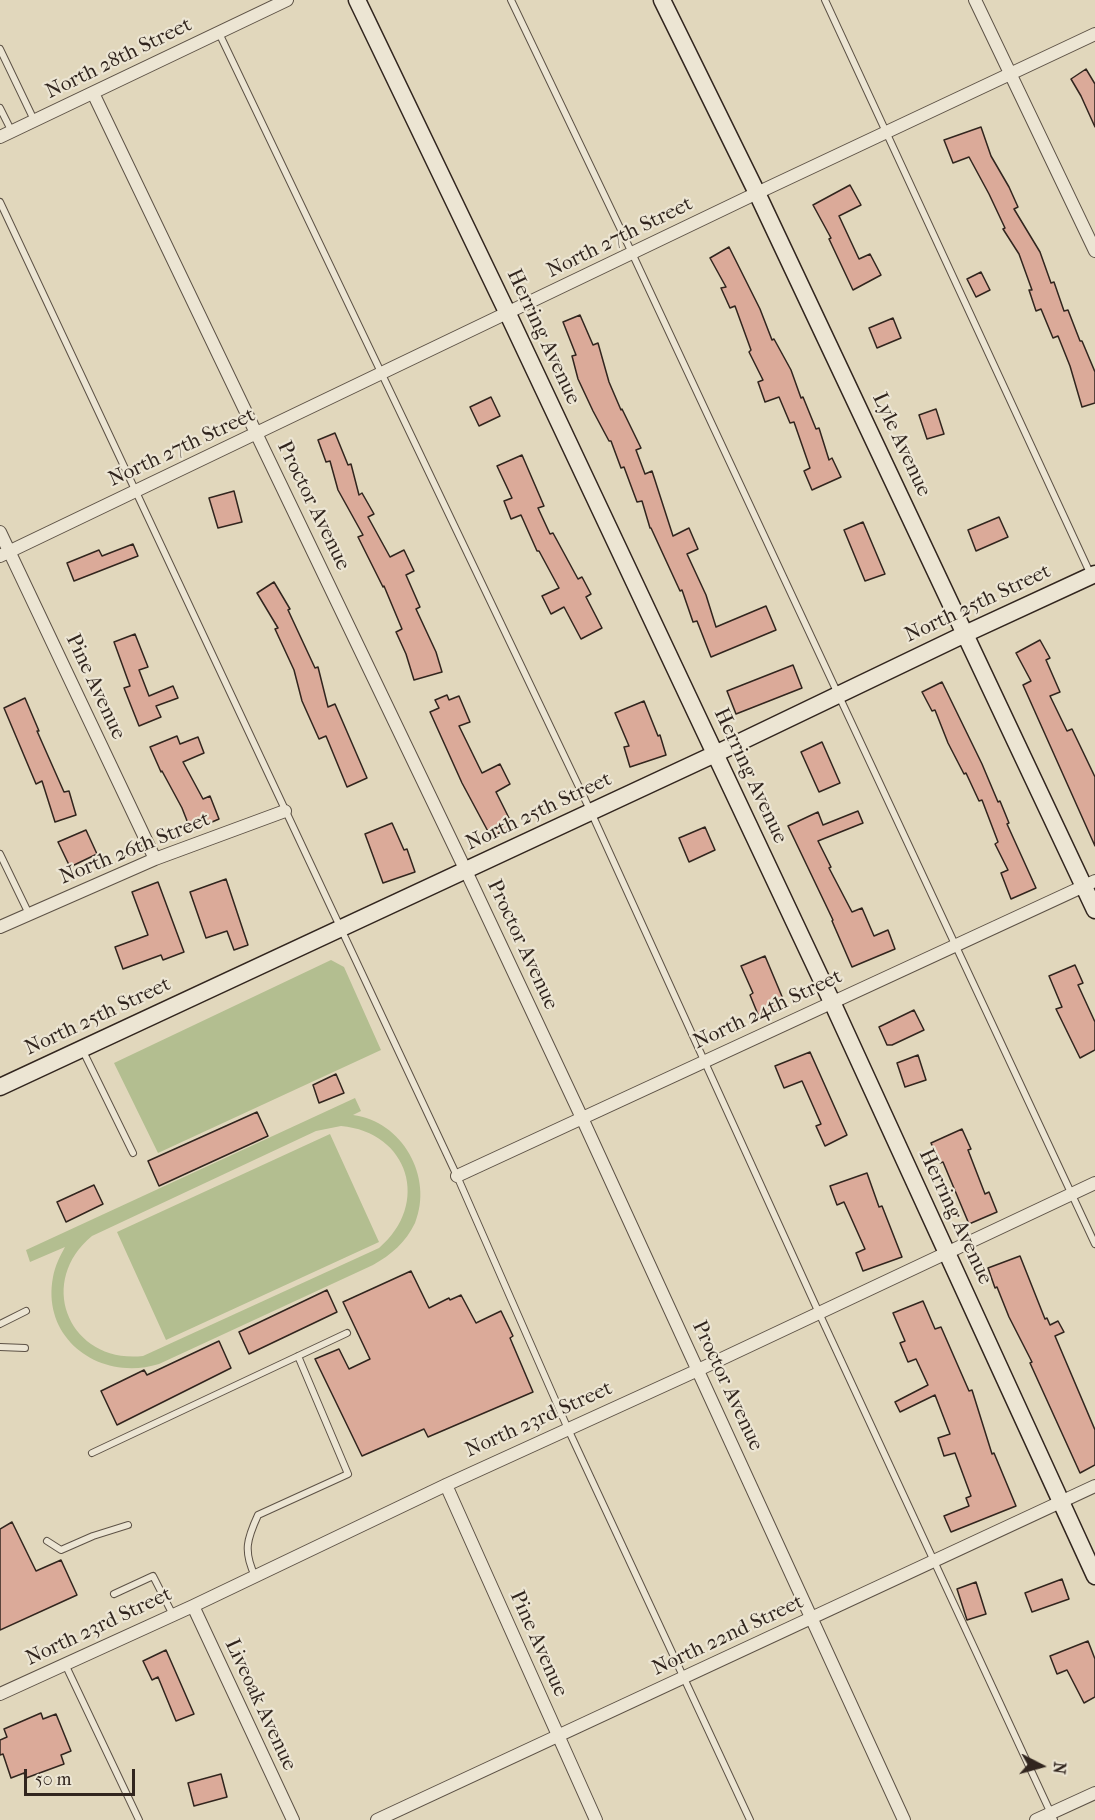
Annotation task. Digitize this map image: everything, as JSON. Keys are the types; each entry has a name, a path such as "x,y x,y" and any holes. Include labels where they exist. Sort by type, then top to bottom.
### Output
{"main road":[{"name":"Herring Avenue","path":"357,0 508,314 832,1002 1095,1576"},
{"name":"Lyle Avenue","path":"663,0 757,193 965,634 1089,883 1095,910"},
{"name":"North 25th Street","path":"0,1087 466,871 1093,575"}],"street":[{"name":"North 28th Street","path":"6,135 287,0"},
{"path":"975,0 1095,251"},
{"name":"North 27th Street","path":"5,554 757,193 1095,34"},
{"name":"Proctor Avenue","path":"93,93 582,1118 904,1820"},
{"name":"Pine Avenue","path":"0,532 5,554 155,859"},
{"name":"North 26th Street","path":"0,927 155,859 285,811"},
{"name":"North 24th Street","path":"457,1176 1089,883"},
{"name":"North 23rd Street","path":"0,1694 193,1606 446,1485 698,1370 1095,1183"},
{"name":"Pine Avenue","path":"446,1485 596,1820"},
{"name":"North 22nd Street","path":"377,1820 1095,1486"},
{"name":"Liveoak Avenue","path":"193,1606 293,1820"},
{"path":"1036,1820 1052,1817 1095,1793"}],"lane":[{"path":"511,0 1095,1244"},
{"path":"825,0 885,133 1093,575"},
{"path":"219,33 591,812 1052,1817"},
{"path":"0,49 35,121"},
{"path":"0,108 6,135"},
{"path":"0,202 457,1176 568,1429 750,1820"},
{"path":"0,854 29,914"},
{"path":"82,1049 133,1153"},
{"path":"0,1324 26,1311"},
{"path":"92,1453 347,1333"},
{"path":"0,1347 25,1348"},
{"path":"255,1576 248,1562 247,1544 258,1515 348,1474 298,1356"},
{"path":"47,1540 61,1550 93,1536 128,1525"},
{"path":"114,1594 153,1576 173,1615"},
{"path":"65,1664 139,1820"}],"green space":[{"path":"331,960 344,967 381,1050 158,1153 114,1063"},
{"path":"355,1098 361,1111 353,1115 371,1119 386,1128 410,1154 417,1170 420,1205 415,1223 407,1236 392,1252 373,1265 159,1364 137,1368 116,1367 97,1361 80,1351 66,1337 56,1320 52,1300 53,1277 65,1247 30,1262 26,1250","holes":["341,1126 364,1131 383,1141 397,1156 405,1173 408,1192 405,1211 395,1230 379,1248 143,1356 118,1355 96,1347 80,1334 69,1317 64,1297 66,1276 75,1255 92,1236 316,1131"]},
{"path":"330,1134 379,1242 166,1340 117,1232"}],"building":[{"path":"1086,69 1095,84 1095,127 1071,79"},
{"path":"981,127 991,156 1018,207 1014,209 1040,252 1051,283 1054,282 1064,311 1068,310 1095,372 1095,403 1082,407 1058,336 1053,338 1041,309 1036,311 1029,290 1032,290 1019,254 1003,229 1005,228 989,194 969,157 953,163 944,140"},
{"path":"850,185 861,205 839,216 859,259 870,254 881,275 853,290 829,239 831,238 813,205"},
{"path":"729,247 760,309 772,340 774,339 791,370 816,429 819,428 829,460 832,458 841,477 812,490 804,471 810,468 794,422 790,423 779,397 765,402 758,382 763,380 749,352 751,350 735,306 730,308 721,288 726,287 710,258"},
{"path":"981,272 990,290 976,297 967,279"},
{"path":"580,315 593,345 598,343 609,382 641,448 636,450 645,474 652,471 673,536 689,528 698,549 687,554 706,595 716,627 766,606 776,630 711,657 697,621 693,622 682,590 680,591 650,528 642,501 637,502 624,467 621,468 611,441 578,379 572,356 576,355 563,322"},
{"path":"893,318 901,338 877,348 869,328"},
{"path":"491,397 500,416 479,426 470,407"},
{"path":"936,409 944,434 927,439 919,415"},
{"path":"335,433 348,465 351,464 359,495 362,493 374,514 368,517 390,557 404,550 414,571 406,575 420,607 416,609 436,652 442,672 414,680 396,632 402,629 384,586 358,537 363,535 338,490 330,461 326,462 318,440"},
{"path":"522,455 544,506 538,508 550,534 553,533 578,579 582,577 591,594 586,597 602,628 581,639 564,607 551,614 542,596 559,588 537,551 521,515 511,519 504,501 512,498 497,466"},
{"path":"234,491 242,522 218,528 209,498"},
{"path":"999,517 1008,537 976,551 968,530"},
{"path":"863,522 885,574 865,581 844,530"},
{"path":"133,544 138,556 74,581 67,563 99,550 102,556"},
{"path":"274,582 290,609 288,610 315,668 318,667 328,707 335,704 367,778 347,787 326,736 319,739 302,701 294,670 275,629 278,628 257,593"},
{"path":"135,634 148,667 139,670 149,696 173,686 178,698 156,706 161,717 139,726 124,688 130,686 114,642"},
{"path":"1040,640 1050,658 1046,660 1060,692 1050,696 1067,731 1072,729 1095,777 1095,846 1023,685 1031,681 1016,653"},
{"path":"793,665 802,688 736,714 727,691"},
{"path":"942,682 998,802 1000,801 1009,823 1007,824 1036,888 1011,899 1001,873 1008,870 995,844 998,842 982,800 979,801 966,773 964,774 935,710 932,711 922,692"},
{"path":"447,695 449,700 459,696 470,722 459,726 482,773 500,764 510,784 496,792 513,826 491,837 462,783 430,712 439,708 435,700"},
{"path":"25,698 64,792 69,791 76,815 55,822 42,781 36,784 4,708"},
{"path":"644,701 658,736 660,735 666,755 630,767 624,747 629,746 615,713"},
{"path":"177,736 180,744 198,737 204,753 183,762 203,799 210,796 219,819 191,831 182,808 161,772 150,747"},
{"path":"822,742 840,783 819,792 801,752"},
{"path":"858,811 863,823 818,841 852,912 862,908 874,936 888,930 895,949 852,967 833,920 788,826 818,812 823,825"},
{"path":"392,823 404,850 407,849 415,872 383,883 365,834"},
{"path":"705,827 715,850 689,862 679,838"},
{"path":"86,830 97,854 70,867 58,842"},
{"path":"226,879 248,945 234,950 227,931 206,938 190,892"},
{"path":"158,882 184,952 163,960 161,955 123,969 115,947 148,935 132,892"},
{"path":"765,956 786,1006 759,1017 750,995 753,993 741,966"},
{"path":"1075,965 1083,983 1078,985 1095,1022 1095,1050 1080,1058 1056,1009 1062,1007 1049,976"},
{"path":"914,1010 924,1030 892,1045 887,1045 879,1027"},
{"path":"810,1052 847,1135 825,1146 816,1126 821,1124 802,1081 784,1088 775,1066"},
{"path":"918,1055 926,1080 905,1087 897,1063"},
{"path":"336,1074 344,1093 319,1103 313,1085"},
{"path":"257,1112 268,1136 159,1186 148,1161"},
{"path":"962,1129 971,1149 968,1150 985,1194 989,1192 997,1212 969,1224 943,1162 940,1163 931,1143"},
{"path":"867,1173 879,1207 882,1206 902,1257 863,1271 856,1253 865,1249 844,1202 837,1205 830,1186"},
{"path":"94,1185 103,1204 66,1222 57,1202"},
{"path":"1020,1256 1045,1319 1047,1318 1050,1325 1058,1321 1064,1332 1055,1336 1095,1430 1095,1465 1080,1473 1030,1363 1032,1362 1009,1317 997,1287 995,1288 988,1268"},
{"path":"411,1271 429,1308 461,1295 476,1323 501,1311 513,1336 510,1338 533,1392 428,1437 424,1429 362,1456 315,1359 339,1349 349,1369 370,1359 343,1302"},
{"path":"327,1290 337,1312 249,1354 239,1332"},
{"path":"923,1301 935,1329 941,1327 969,1391 972,1390 992,1454 994,1453 1016,1506 951,1532 944,1516 969,1506 966,1498 971,1496 955,1453 944,1456 938,1438 950,1434 935,1395 900,1412 895,1402 928,1385 916,1359 908,1362 900,1343 905,1341 893,1313"},
{"path":"219,1341 231,1368 117,1425 101,1391 144,1370 147,1375"},
{"path":"12,1522 36,1571 61,1560 77,1595 0,1630 0,1529"},
{"path":"1062,1579 1069,1599 1032,1612 1025,1593"},
{"path":"976,1582 986,1614 967,1620 957,1589"},
{"path":"1088,1641 1095,1659 1095,1697 1084,1703 1067,1670 1057,1674 1050,1656"},
{"path":"166,1650 194,1714 176,1721 158,1677 152,1680 143,1661"},
{"path":"41,1713 43,1719 56,1714 71,1751 61,1755 64,1764 26,1778 24,1773 11,1778 3,1754 0,1755 0,1740 7,1737 4,1729"},
{"path":"221,1774 227,1797 194,1806 188,1783"}]}
